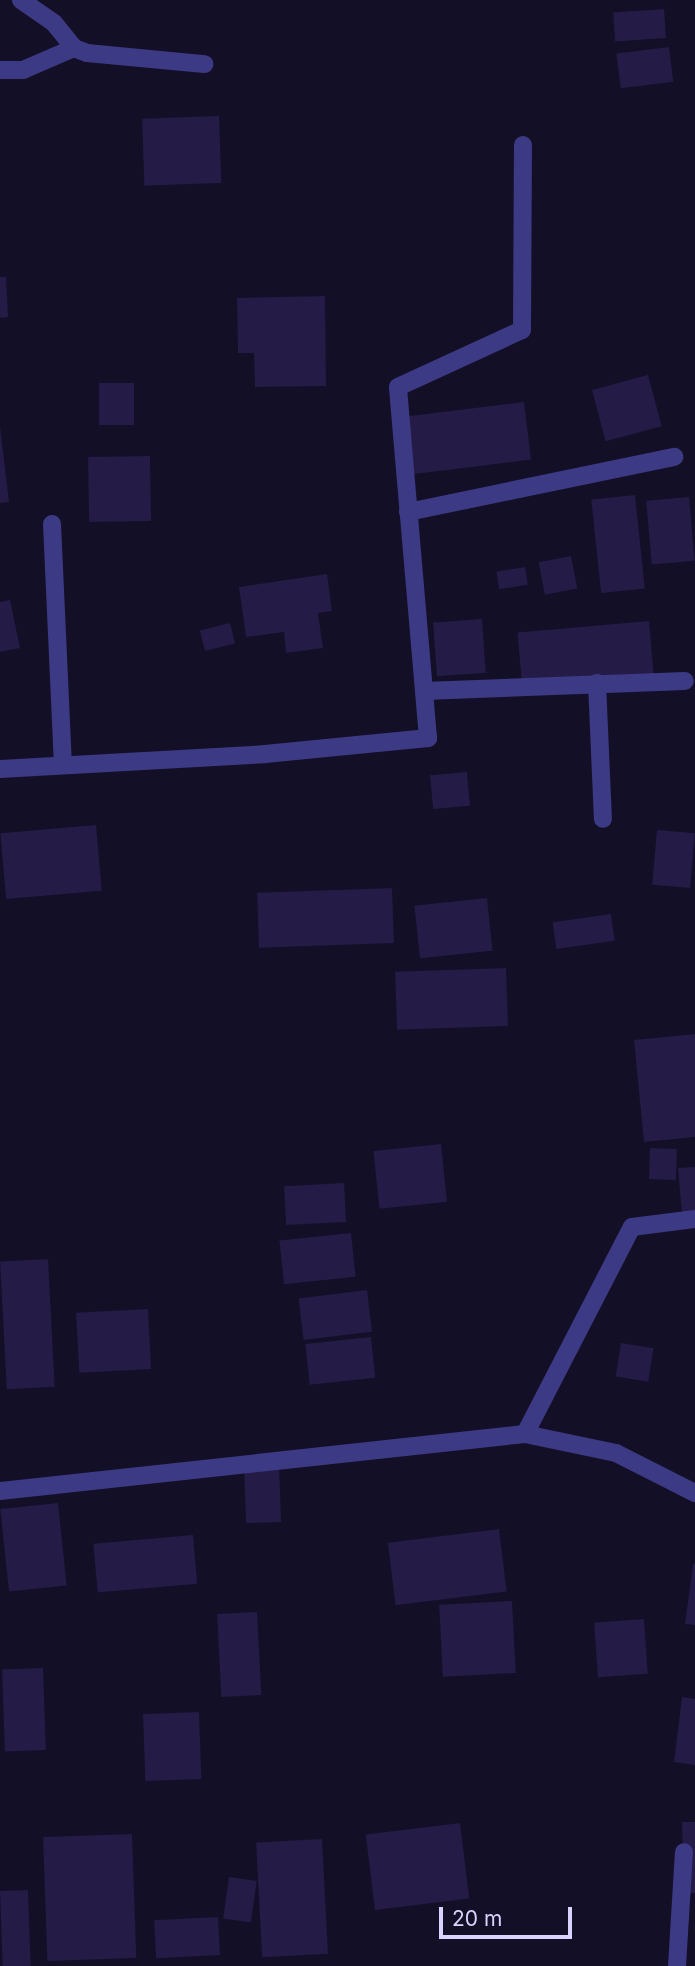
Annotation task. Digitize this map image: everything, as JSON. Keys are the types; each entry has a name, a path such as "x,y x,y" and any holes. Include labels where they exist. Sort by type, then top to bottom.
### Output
{"street":[{"path":"25,1 54,23 74,48"},
{"path":"0,70 23,70 74,48 204,64"},
{"path":"0,769 265,754 428,738 398,387 522,330 523,145"},
{"path":"408,512 674,457"},
{"path":"52,524 62,765"},
{"path":"424,691 685,681"},
{"path":"597,683 603,819"},
{"path":"525,1434 632,1227 695,1219"},
{"path":"0,1491 525,1434 617,1453 695,1493"},
{"path":"677,1966 684,1852"}],"building":[{"path":"664,9 666,38 615,41 613,13"},
{"path":"669,47 673,82 621,88 616,53"},
{"path":"219,116 221,183 144,186 142,119"},
{"path":"0,277 6,277 8,317 0,318"},
{"path":"325,296 326,386 255,387 254,353 238,353 237,298"},
{"path":"648,375 662,426 606,441 592,390"},
{"path":"99,383 134,383 134,425 99,425"},
{"path":"524,402 531,460 404,475 397,418"},
{"path":"0,426 9,502 0,503"},
{"path":"150,456 151,521 89,522 88,457"},
{"path":"635,495 645,588 601,593 591,500"},
{"path":"689,497 695,561 652,565 646,501"},
{"path":"571,556 577,588 545,595 539,562"},
{"path":"525,567 528,585 499,589 496,572"},
{"path":"327,574 332,611 318,613 323,648 286,653 284,632 246,637 239,587"},
{"path":"10,600 20,648 0,652 0,602"},
{"path":"482,619 486,673 437,676 433,622"},
{"path":"649,621 654,682 523,693 518,633"},
{"path":"230,623 235,643 205,651 200,630"},
{"path":"467,772 470,806 433,809 430,775"},
{"path":"96,825 102,891 6,899 0,833"},
{"path":"657,830 695,833 690,888 652,885"},
{"path":"392,888 394,943 259,948 257,893"},
{"path":"487,898 493,951 420,958 414,906"},
{"path":"611,914 615,941 556,949 553,922"},
{"path":"506,968 508,1026 397,1030 395,972"},
{"path":"695,1034 695,1137 644,1142 634,1040"},
{"path":"441,1144 447,1202 379,1209 373,1151"},
{"path":"650,1148 677,1149 676,1180 649,1179"},
{"path":"695,1167 695,1224 683,1226 678,1168"},
{"path":"344,1183 346,1222 286,1225 284,1186"},
{"path":"351,1233 356,1277 284,1284 279,1241"},
{"path":"48,1259 55,1387 7,1389 0,1262"},
{"path":"367,1290 372,1332 304,1340 299,1298"},
{"path":"148,1309 151,1369 79,1373 76,1313"},
{"path":"371,1337 375,1378 310,1385 305,1344"},
{"path":"621,1343 654,1348 648,1382 616,1377"},
{"path":"279,1463 281,1522 246,1523 244,1464"},
{"path":"58,1503 67,1586 9,1592 0,1509"},
{"path":"499,1529 507,1592 396,1605 388,1543"},
{"path":"193,1535 197,1584 98,1593 93,1544"},
{"path":"695,1564 695,1625 685,1624"},
{"path":"512,1601 516,1673 443,1677 439,1605"},
{"path":"257,1612 261,1695 221,1697 217,1614"},
{"path":"644,1619 648,1674 598,1677 594,1622"},
{"path":"43,1668 46,1750 5,1751 2,1669"},
{"path":"682,1697 695,1699 695,1765 674,1762"},
{"path":"199,1712 201,1779 145,1781 143,1714"},
{"path":"682,1822 695,1822 695,1893 684,1894"},
{"path":"460,1823 469,1898 375,1910 366,1835"},
{"path":"132,1834 136,1958 47,1961 43,1837"},
{"path":"322,1839 328,1954 262,1957 256,1842"},
{"path":"229,1877 257,1881 251,1922 223,1919"},
{"path":"28,1890 31,1966 3,1966 0,1891"},
{"path":"218,1917 220,1955 156,1958 154,1920"}]}
